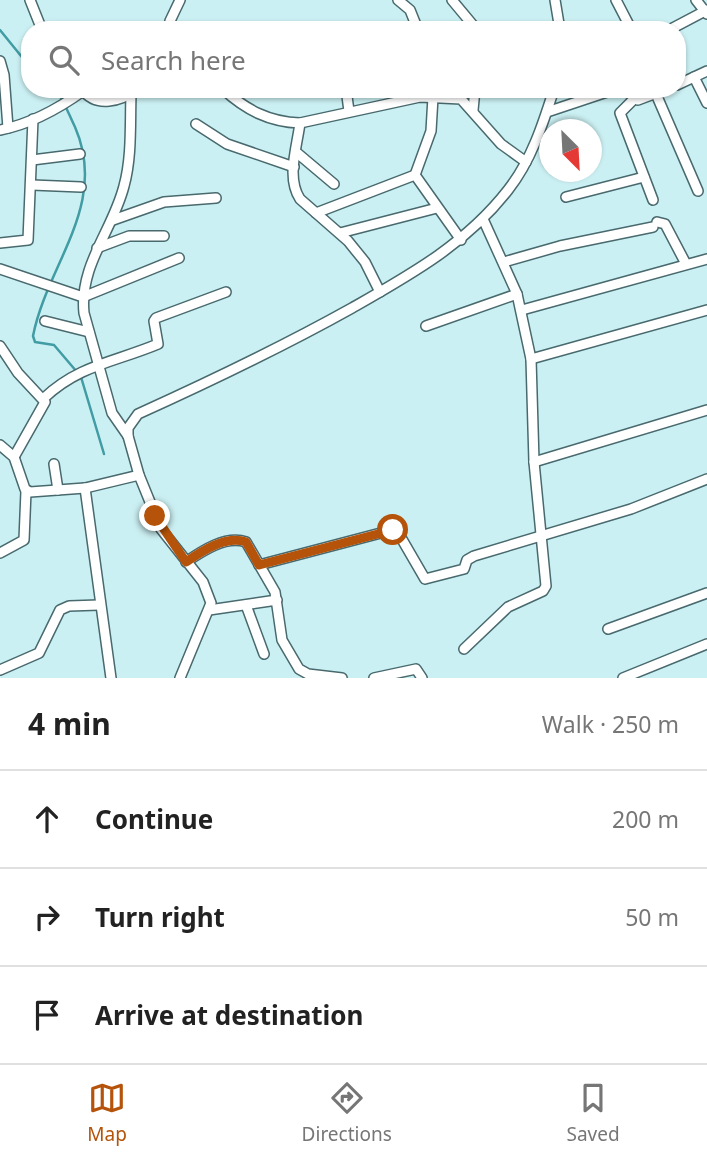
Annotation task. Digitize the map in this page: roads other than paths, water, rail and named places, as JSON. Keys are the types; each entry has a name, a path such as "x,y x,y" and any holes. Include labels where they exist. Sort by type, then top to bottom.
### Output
{"street":[{"path":"30,0 38,21"},
{"path":"170,21 180,0"},
{"path":"398,0 410,10 414,21"},
{"path":"452,0 470,21"},
{"path":"555,0 558,21"},
{"path":"616,0 625,21"},
{"path":"686,22 706,12 696,0"},
{"path":"0,61 4,75 4,129 33,119 73,98"},
{"path":"686,80 707,71"},
{"path":"694,77 707,103"},
{"path":"92,98 97,102 112,98"},
{"path":"128,436 112,414 89,332 83,297 97,248 113,220 125,184 134,98"},
{"path":"235,98 260,116 300,123 412,98"},
{"path":"347,98 349,111"},
{"path":"316,213 415,175 431,131 431,98"},
{"path":"455,98 461,99 473,110 501,144 526,162"},
{"path":"473,110 474,98"},
{"path":"180,678 209,610 209,593 161,528 138,475 128,428 138,414 269,355 443,255 483,219 508,191 526,162 551,98"},
{"path":"547,112 588,98"},
{"path":"625,98 620,113 653,200"},
{"path":"658,98 698,191"},
{"path":"0,243 28,240 33,119"},
{"path":"300,123 294,167 295,190 360,255 380,292"},
{"path":"195,124 227,144 294,167"},
{"path":"296,152 334,184"},
{"path":"32,160 80,154"},
{"path":"415,175 461,240"},
{"path":"566,197 644,177"},
{"path":"32,185 80,187"},
{"path":"113,220 164,202 216,198"},
{"path":"340,233 437,208"},
{"path":"464,649 505,609 544,590 534,462 531,359 517,294 483,219"},
{"path":"504,262 560,246 665,224 686,264"},
{"path":"97,248 129,236 164,236"},
{"path":"0,269 83,297 179,258"},
{"path":"522,310 707,259"},
{"path":"44,398 63,380 98,364 156,345 160,341 154,322 156,318 226,292"},
{"path":"426,326 517,294"},
{"path":"531,359 707,310"},
{"path":"44,321 89,332"},
{"path":"0,346 18,373 44,398 45,404 15,457"},
{"path":"534,462 628,436 707,410"},
{"path":"0,445 15,457 26,491 24,540 0,553"},
{"path":"54,464 58,490"},
{"path":"26,491 85,488 138,475"},
{"path":"259,565 396,529 425,579 464,569 467,560 474,555 632,509 707,479"},
{"path":"85,488 99,606 111,678"},
{"path":"186,562 212,546 240,540 246,542 277,600 283,642 299,669 308,674 342,678"},
{"path":"607,629 707,593"},
{"path":"209,610 277,600"},
{"path":"246,605 264,654"},
{"path":"0,670 39,653 60,610 69,606 99,606"},
{"path":"624,678 707,644"},
{"path":"374,678 416,669 422,678"}],"waterway":[{"path":"0,30 21,56"},
{"path":"61,98 75,127 84,155 85,182 72,234 40,310 33,336 35,342 54,345 77,372"},
{"path":"81,377 104,454"}]}
